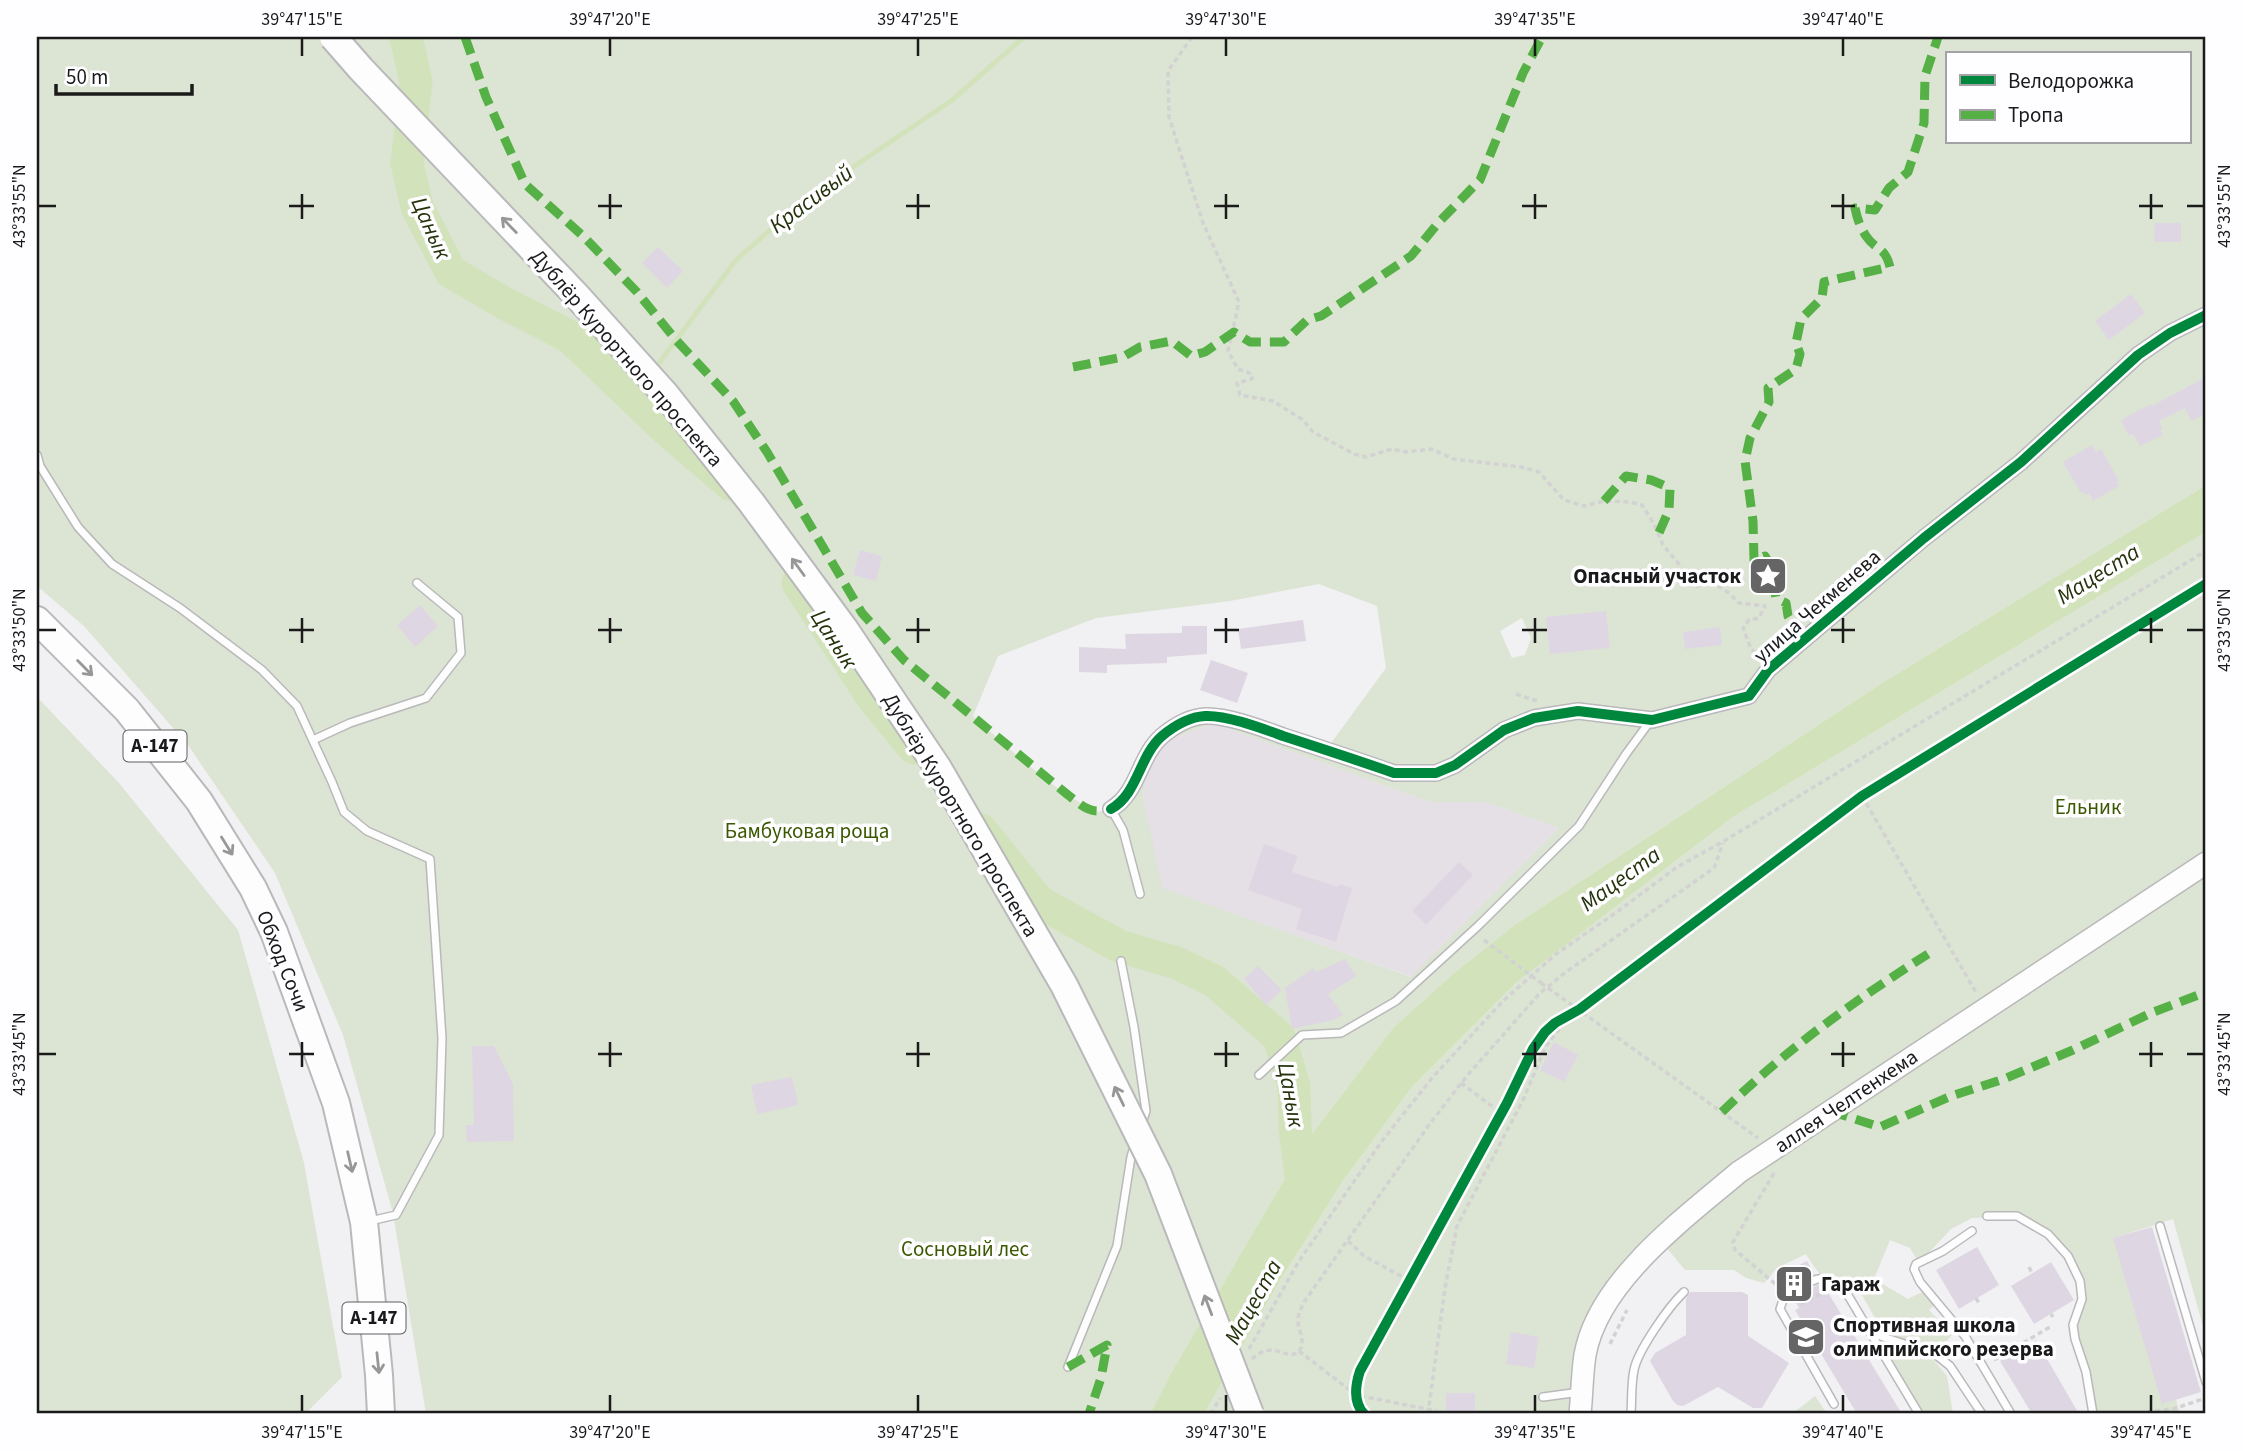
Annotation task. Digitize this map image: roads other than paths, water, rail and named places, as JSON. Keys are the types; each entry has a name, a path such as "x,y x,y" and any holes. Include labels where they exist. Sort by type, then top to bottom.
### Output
{"highway":[{"name":"Дублёр Курортного проспекта","path":"333,37 577,296 666,395 751,502 846,631 938,768 1064,985 1158,1174 1250,1414"},
{"name":"Обход Сочи","path":"37,620 127,710 199,801 253,888 274,932 336,1103 364,1222 381,1414"}],"main road":[{"name":"аллея Челтенхема","path":"1580,1414 1585,1353 1598,1319 1615,1288 1671,1230 1739,1172 2206,863"}],"street":[{"name":"улица Чекменева","path":"1111,809 1125,798 1147,752 1160,737 1190,719 1206,716 1246,723 1394,773 1414,774 1436,773 1455,765 1504,730 1534,718 1578,711 1651,720 1749,696 1768,670 1924,538 2021,462 2138,355 2171,333 2206,315"}],"lane":[{"path":"37,455 40,466 78,527 112,564 180,608 262,670 297,706 344,812 367,831 430,859 442,1038 439,1135 396,1215 364,1222"},
{"path":"313,740 350,723 426,698 460,653 458,617 416,583"},
{"path":"1259,1075 1302,1035 1340,1033 1396,1001 1478,926 1579,826 1651,720"},
{"path":"1111,809 1123,830 1140,894"},
{"path":"1068,1367 1117,1246 1131,1157 1146,1111 1121,961"},
{"path":"1987,1216 2017,1216 2048,1234 2068,1255 2080,1281 2082,1299 2073,1325 2086,1372 2093,1414"},
{"path":"2160,1226 2206,1382"},
{"path":"1972,1231 1943,1251 1916,1264 1914,1269 1920,1282 1965,1336 2011,1414"},
{"path":"1834,1404 1780,1309 1784,1297 1821,1277 1830,1278 1846,1292 1919,1414"},
{"path":"1631,1414 1634,1369 1640,1352 1669,1306 1684,1292"},
{"path":"1871,1333 1935,1354 1950,1366 1982,1414"},
{"path":"1543,1397 1582,1392"}],"water":[{"name":"Мацеста","path":"2206,485 2206,532 1733,817 1517,982 1412,1087 1343,1181 1279,1282 1204,1414 1150,1414 1171,1373 1308,1139 1393,1028 1454,973 1516,924 1882,683"}],"waterway":[{"name":"Цанык","path":"406,37 416,82 407,163 417,207 451,272 570,337 667,430 730,484"},
{"name":"Красивый","path":"653,371 736,260 804,200 951,101 1024,37"},
{"name":"Красивый","path":"633,397 645,382"},
{"name":"Цанык","path":"798,583 873,698 914,748"},
{"name":"Цанык","path":"981,830 1039,902 1119,946 1177,963 1214,981 1279,1037 1294,1086 1295,1129 1304,1198"}],"place":[{"name":"Опасный участок","path":"1768,576"},
{"name":"Гараж","path":"1794,1284"},
{"name":"Спортивная школа олимпийского резерва","path":"1806,1337"}],"park label":[{"name":"Ельник","path":"2088,807"},
{"name":"Бамбуковая роща","path":"807,831"},
{"name":"Сосновый лес","path":"965,1249"}]}
